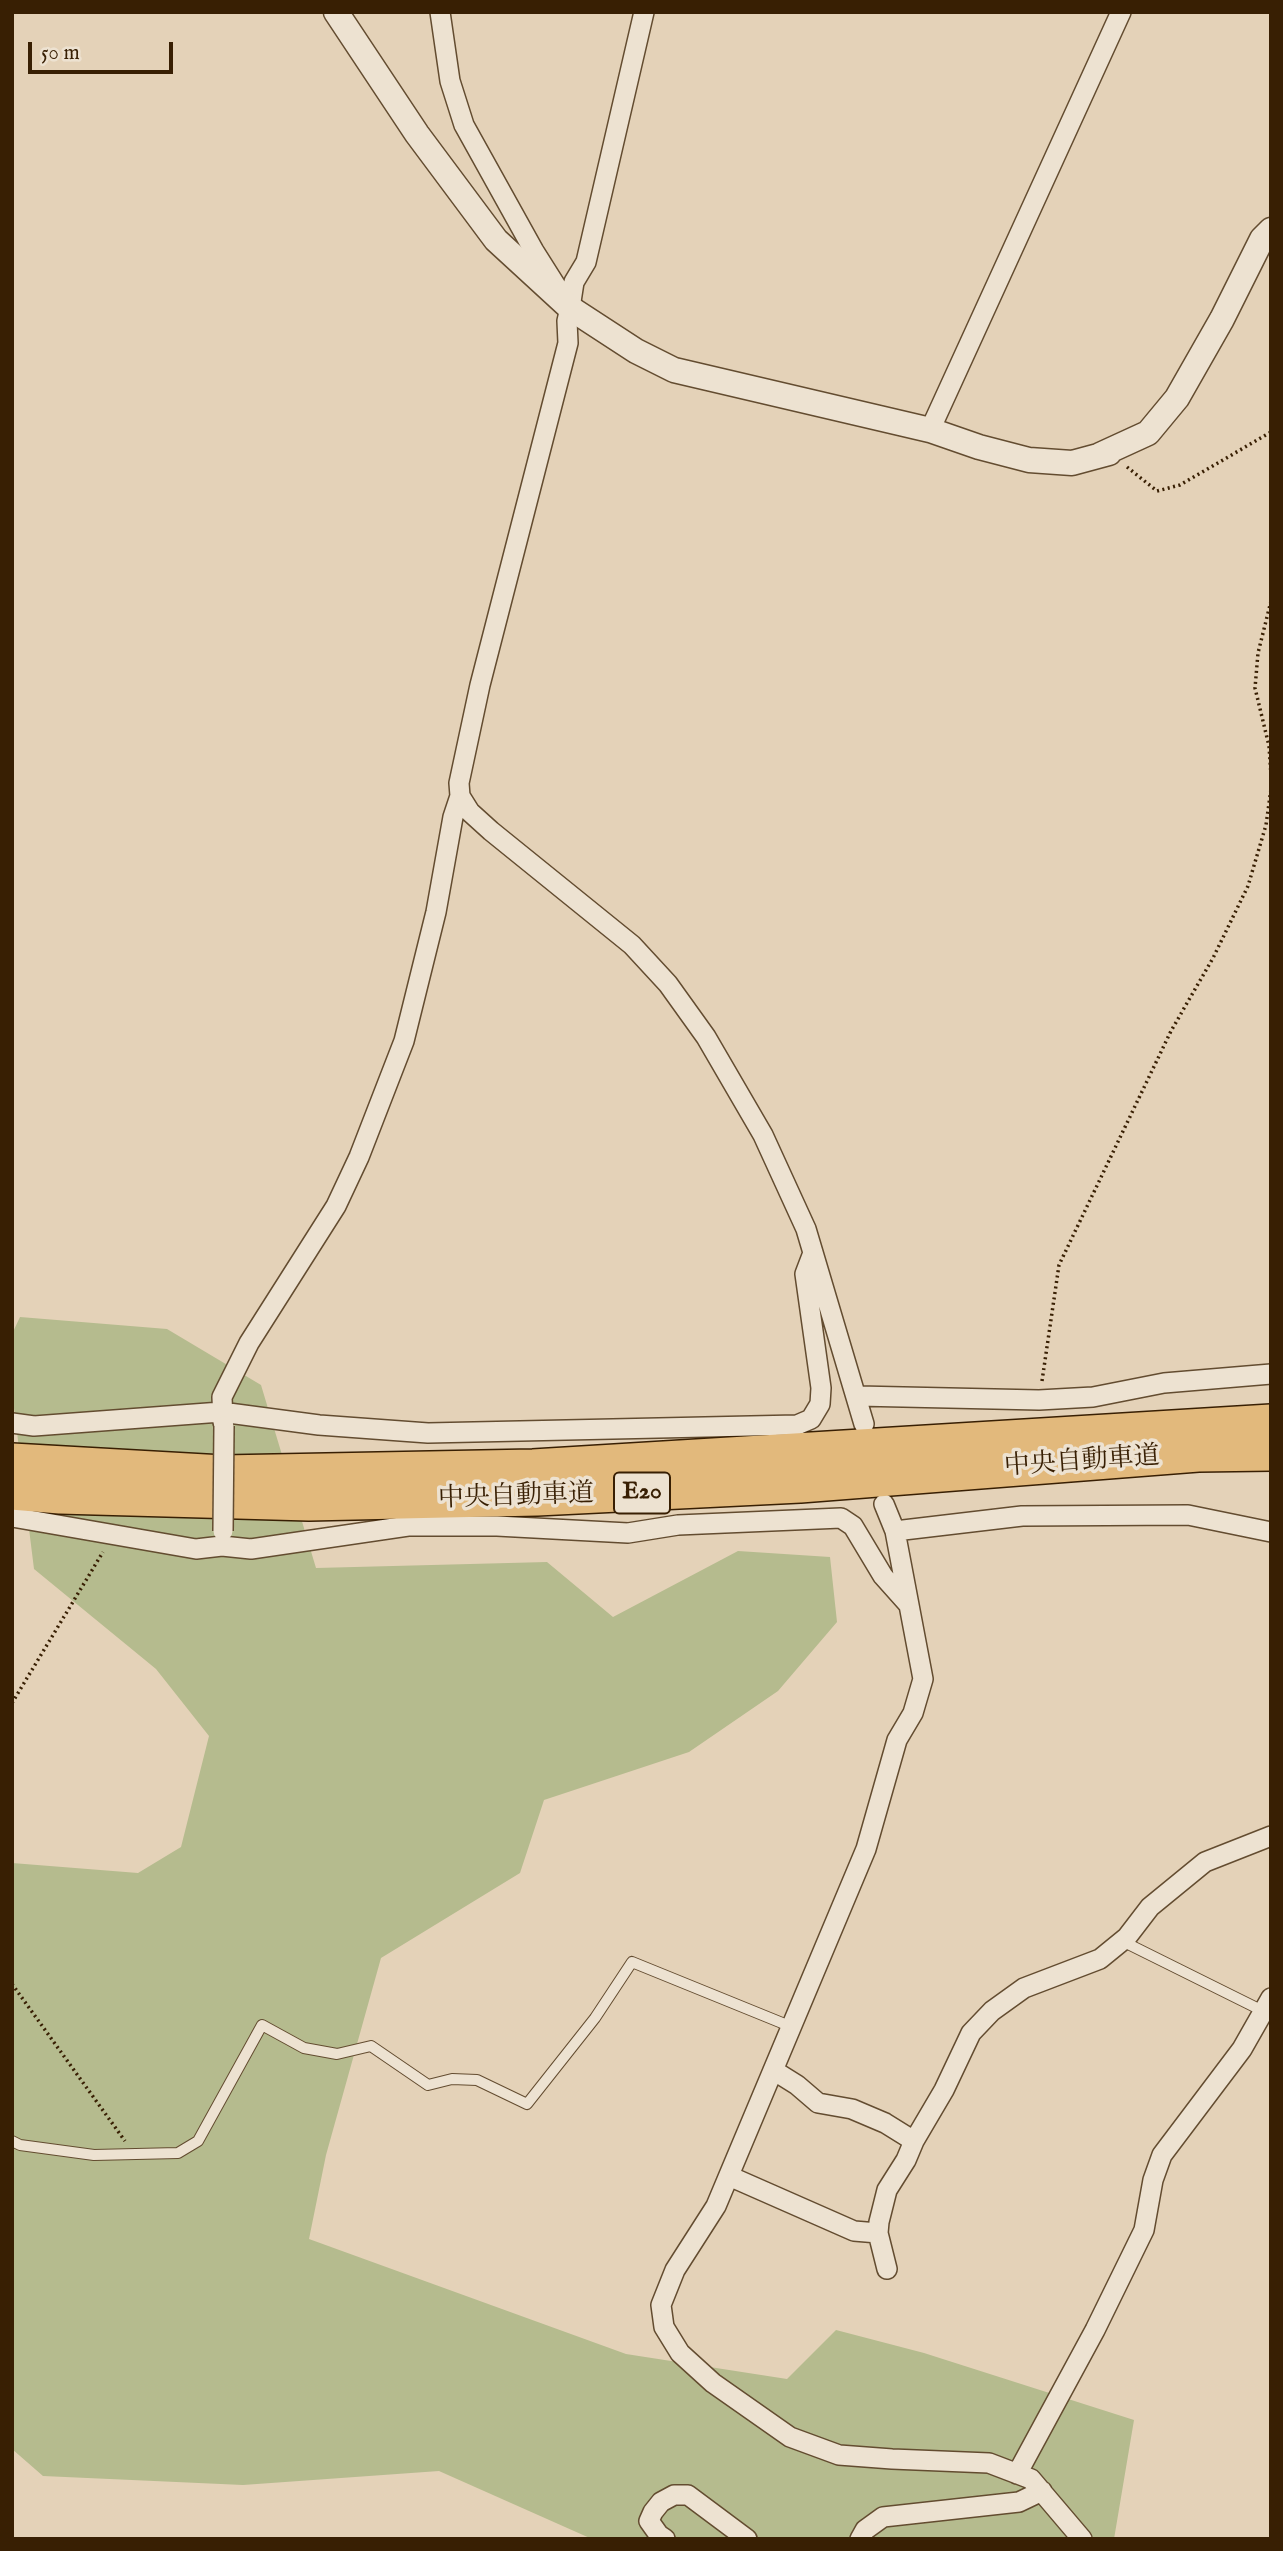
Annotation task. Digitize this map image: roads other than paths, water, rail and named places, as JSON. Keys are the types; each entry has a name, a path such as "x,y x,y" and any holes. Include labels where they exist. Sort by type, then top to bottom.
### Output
{"highway":[{"name":"中央自動車道","path":"12,1461 223,1473 533,1467 1271,1422"},
{"name":"中央自動車道","path":"12,1492 60,1496 309,1503 537,1498 800,1485 1198,1454 1271,1453"}],"street":[{"path":"336,12 417,134 496,240 570,308 636,351 674,370 930,430 978,447 1029,460 1072,463 1104,454 1148,433 1177,398 1222,319 1262,239 1271,230"},
{"path":"440,12 450,81 464,125 534,251 570,308"},
{"path":"222,1538 222,1397 250,1343 336,1206 359,1157 404,1041 436,912 453,817 460,796 459,782 480,685 568,343 567,321 574,282 586,262 644,12"},
{"path":"930,430 1121,12"},
{"path":"460,796 470,812 491,831 632,945 668,984 706,1037 763,1135 806,1229 858,1396 864,1424"},
{"path":"12,1423 34,1426 222,1419 428,1433 797,1425 811,1419 820,1404 821,1388 805,1274 813,1253"},
{"path":"858,1396 1040,1400 1093,1397 1164,1382 1271,1374"},
{"path":"884,1504 895,1531 922,1679 913,1713 897,1740 866,1849 716,2207 675,2270 661,2305 664,2327 680,2353 713,2383 790,2437 839,2455 989,2463 1031,2479 1082,2539"},
{"path":"895,1531 1022,1516 1188,1515 1271,1532"},
{"path":"12,1517 196,1549 222,1538 251,1549 408,1526 497,1526 628,1533 678,1525 841,1518 853,1526 883,1576 909,1605"},
{"path":"887,2269 878,2233 887,2190 944,2090 971,2033 992,2011 1024,1988 1100,1959 1122,1941 1150,1907 1205,1862 1271,1836"},
{"path":"1017,2474 1095,2330 1144,2230 1153,2180 1162,2155 1242,2049 1268,2005"},
{"path":"773,2070 818,2103 852,2109 885,2123 914,2141"},
{"path":"729,2176 854,2231 878,2233"},
{"path":"860,2539 865,2530 883,2517 1019,2502 1042,2491"},
{"path":"665,2539 649,2521 661,2502 674,2495 688,2495 747,2539"}],"lane":[{"path":"1122,1941 1268,2005"},
{"path":"12,2141 20,2145 94,2155 178,2153 198,2141 262,2025 304,2048 337,2054 371,2046 428,2085 452,2079 477,2080 527,2104 595,2018 632,1962 792,2027"}]}
